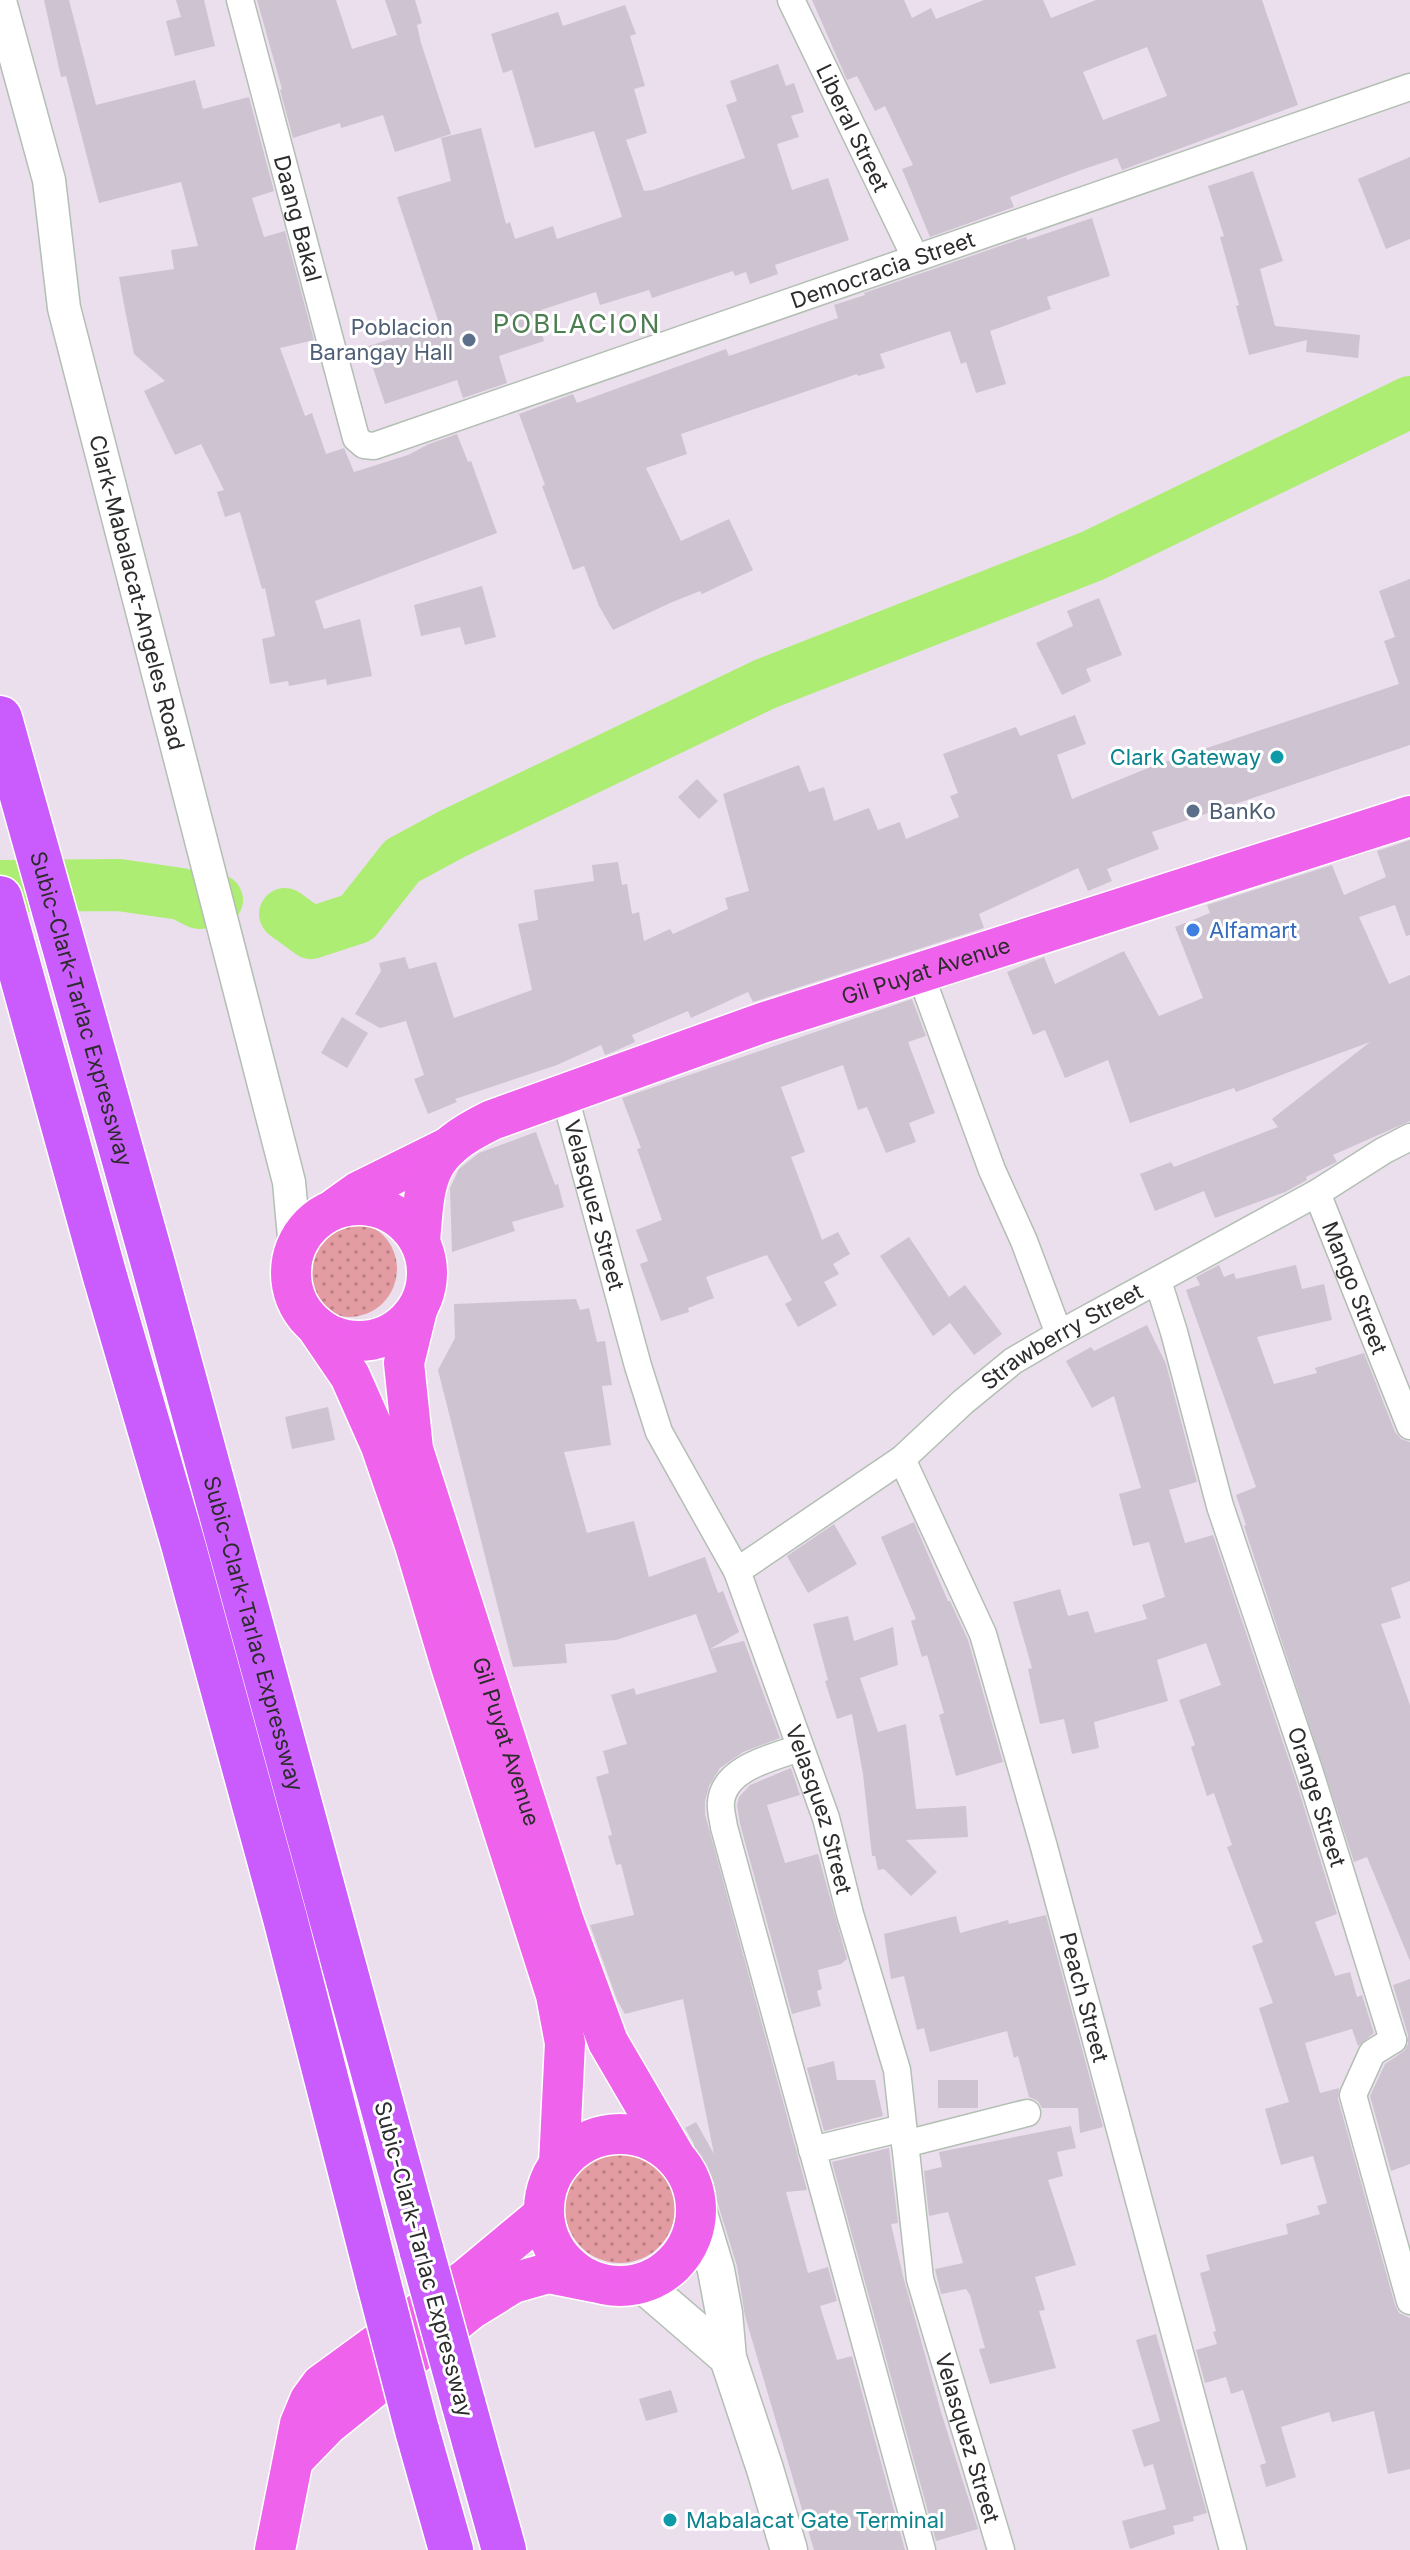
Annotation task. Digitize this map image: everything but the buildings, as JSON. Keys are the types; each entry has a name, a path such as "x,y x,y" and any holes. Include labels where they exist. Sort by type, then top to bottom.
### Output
{"highway":[{"name":"Subic-Clark-Tarlac Expressway","path":"4,731 152,1260 504,2550"},
{"name":"Subic-Clark-Tarlac Expressway","path":"0,898 183,1544 451,2550"}],"main road":[{"name":"Gil Puyat Avenue","path":"420,1242 423,1193 436,1158 473,1129 492,1120 762,1023 1410,816"},
{"name":"Gil Puyat Avenue","path":"328,1212 358,1192 449,1147"},
{"path":"363,1204 377,1207 402,1220 420,1242 428,1270 423,1298 417,1310 396,1330 370,1340 341,1339 316,1326 298,1304 290,1276 295,1248 311,1224 328,1212 363,1204"},
{"name":"Gil Puyat Avenue","path":"417,1310 404,1363 413,1449 588,1989 608,2042 674,2155"},
{"name":"Gil Puyat Avenue","path":"316,1326 350,1376 381,1446 556,1995 565,2043 559,2164"},
{"path":"597,2283 566,2264 554,2250 546,2233 544,2196 549,2179 571,2151 587,2141 614,2134 642,2137 674,2155 694,2188 719,2284 728,2358 789,2550"},
{"path":"294,2459 327,2425 471,2309 513,2283 548,2273 619,2287 657,2277 682,2255 696,2224 697,2207"},
{"path":"275,2550 300,2424 310,2400 321,2385 465,2280 543,2215"},
{"path":"641,2283 728,2358"}],"street":[{"name":"Daang Bakal","path":"240,0 356,438"},
{"name":"Liberal Street","path":"791,0 915,257"},
{"name":"Clark-Mabalacat-Angeles Road","path":"0,1 49,180 64,308 285,1171 295,1248"},
{"name":"Democracia Street","path":"356,438 364,445 374,446 1410,87"},
{"path":"920,973 992,1170 1024,1241 1059,1334"},
{"name":"Velasquez Street","path":"564,1093 638,1366 659,1432 737,1571 826,1818 850,1914 897,2070 920,2279 1001,2550"},
{"name":"Strawberry Street","path":"737,1571 902,1459 1013,1361 1317,1193 1410,1137"},
{"path":"285,1171 328,1212"},
{"name":"Mango Street","path":"1317,1193 1410,1426"},
{"name":"Orange Street","path":"1158,1281 1220,1506 1401,2040 1372,2053 1353,2095 1410,2301"},
{"name":"Peach Street","path":"902,1459 983,1634 1044,1847 1233,2550"},
{"path":"800,1748 756,1764 732,1779 720,1805 922,2550"},
{"path":"812,2150 1027,2113"}],"shaded area":[{"path":"349,1221 367,1225 383,1235 393,1251 397,1269 393,1287 383,1303 367,1313 349,1317 331,1313 315,1303 305,1287 301,1269 305,1251 315,1235 331,1225"},
{"path":"620,2153 641,2157 659,2169 671,2187 675,2208 671,2229 659,2247 641,2259 620,2263 599,2259 581,2247 569,2229 565,2208 569,2187 581,2169 599,2157"}],"waterway":[{"path":"285,914 311,933 357,918 402,861 452,834 765,684 1092,556 1410,402"},
{"path":"0,886 119,885 181,894 199,903 217,900"}],"place":[{"name":"Poblacion Barangay Hall","path":"469,340"},
{"name":"Clark Gateway","path":"1277,757"},
{"name":"BanKo","path":"1193,811"},
{"name":"Alfamart","path":"1193,930"},
{"name":"Mabalacat Gate Terminal","path":"670,2520"}],"district":[{"name":"POBLACION","path":"577,324"}]}
